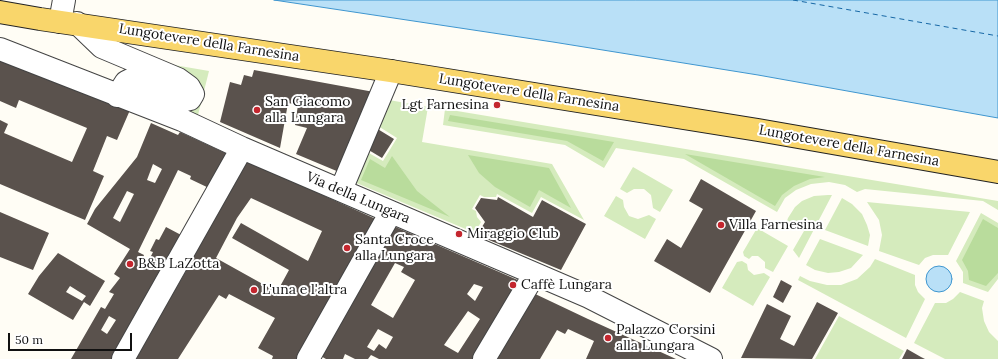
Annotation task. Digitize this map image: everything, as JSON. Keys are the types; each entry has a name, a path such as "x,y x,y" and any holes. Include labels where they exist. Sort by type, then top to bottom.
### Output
{"main road":[{"name":"Lungotevere della Farnesina","path":"0,12 391,71 758,130 998,172"}],"street":[{"path":"64,0 68,23 102,47 178,79 189,87 193,94 190,99 181,101 130,80 126,82 117,96"},
{"path":"0,49 137,103 168,122 190,132 242,148 124,359"},
{"path":"341,190 391,71"},
{"name":"Via della Lungara","path":"242,148 534,275 589,297 711,359"},
{"path":"308,359 391,212"},
{"path":"484,359 534,275"}],"green space":[{"path":"145,60 209,71 198,115 181,108"},
{"path":"389,100 428,107 422,142 552,164 584,220 541,197 532,213 497,194 496,197 484,197 480,195 472,209 476,211 477,217 481,222 475,233 354,182 367,152 383,161 397,138 378,126"},
{"path":"445,109 998,201 998,210 983,201 865,189 857,192 845,185 829,182 811,184 796,190 785,198 777,212 684,159 616,148 604,168 565,145 443,125"},
{"path":"450,115 614,142 603,161 567,141 448,121"},
{"path":"685,154 825,177 810,179 794,186 782,195 775,206"},
{"path":"468,155 549,168 571,208 539,190 530,207 495,187 479,173"},
{"path":"392,156 417,191 450,217 361,180 370,159 385,168"},
{"path":"633,167 673,190 660,212 653,208 651,195 644,189 634,189 627,193 620,189"},
{"path":"832,195 799,258 793,250 804,231 787,221 788,218 795,207 802,201 814,196"},
{"path":"616,196 623,200 624,207 629,216 638,219 649,215 656,219 645,239 604,216"},
{"path":"842,198 852,204 862,214 870,235 868,246 825,230"},
{"path":"867,202 970,212 948,255 933,255 925,258 919,265 879,251 882,235 879,220"},
{"path":"981,213 998,223 998,279 988,292 963,283 963,272 956,261"},
{"path":"983,219 998,228 998,273 986,286 969,280 968,271 962,260"},
{"path":"757,228 788,246 773,272 765,268 765,262 758,256 752,256 749,259 744,256 743,252"},
{"path":"820,239 863,255 851,268 839,272 828,273 815,270 806,265"},
{"path":"875,259 915,275 915,285 918,292 925,299 906,338 798,280 800,276 810,281 827,285 841,285 857,279 870,267"},
{"path":"742,261 747,264 748,270 754,275 764,273 770,277 753,306 722,288 737,262"},
{"path":"960,292 984,301 982,308 984,321 989,332 998,341 998,359 945,359 914,343 935,303 946,303"},
{"path":"839,316 904,351 899,359 815,359"}],"water":[{"path":"274,0 998,0 998,118 758,75 553,42"},
{"path":"939,266 948,270 952,279 948,288 939,292 930,288 926,279 930,270"}],"building":[{"path":"0,58 130,110 117,140 107,136 93,171 104,176 85,220 0,184 0,120 8,124 4,133 72,162 87,128 19,100 16,108 0,101"},
{"path":"254,70 374,92 339,172 296,154 307,128 295,125 298,105 288,103 280,148 220,122 230,82 241,85 244,75 252,77"},
{"path":"151,123 178,135 180,132 230,155 211,189 190,179 191,176 178,170 138,252 144,255 143,258 148,262 153,252 150,251 156,239 159,240 166,227 183,236 114,359 71,359 101,307 105,309 114,294 109,292 120,278 114,274 130,249 87,224 95,209 137,157","holes":["153,164 162,169 155,183 147,180","127,191 134,194 120,222 113,218","109,316 116,320 107,334 101,330"]},
{"path":"376,128 394,139 382,158 367,149"},
{"path":"245,160 378,220 299,359 272,359 273,356 258,348 275,318 229,294 226,299 219,295 178,359 135,359 190,264 188,262","holes":["251,198 322,231 308,261 241,223 232,238 289,270 277,292 216,258 237,218"]},
{"name":"Villa Farnesina","path":"701,179 756,211 710,293 654,261 667,239 681,248 703,209 689,201"},
{"path":"498,197 533,217 542,200 586,224 561,270 477,235 485,222 475,208 481,198 497,200"},
{"path":"0,212 49,233 33,270 0,257"},
{"path":"391,225 520,281 520,286 473,359 379,359 371,355 368,359 355,359 345,354 343,359 326,359 319,355","holes":["395,263 404,267 401,272 415,280 393,318 371,305","474,284 483,287 475,301 467,294","468,311 480,319 458,353 444,345","378,329 393,337 386,349 379,344 374,351 367,347"]},
{"path":"58,253 105,281 90,306 84,302 73,320 28,294 39,276","holes":["70,286 86,296 82,301 66,292"]},
{"path":"781,280 792,286 783,303 773,297"},
{"path":"531,292 676,359 586,359 594,341 568,329 565,334 557,330 540,359 490,359"},
{"path":"817,302 838,313 812,359 741,358 767,304 791,316 780,339 794,346"},
{"path":"907,349 921,357 925,359 902,359"}],"ferry route":[{"path":"793,0 998,36"}],"place":[{"name":"Lgt Farnesina","path":"497,105"},
{"name":"San Giacomo alla Lungara","path":"257,110"},
{"name":"Villa Farnesina","path":"721,225"},
{"name":"Miraggio Club","path":"459,234"},
{"name":"Santa Croce alla Lungara","path":"347,248"},
{"name":"B&B LaZotta","path":"130,264"},
{"name":"Caffè Lungara","path":"513,285"},
{"name":"L'una e l'altra","path":"254,290"},
{"name":"Palazzo Corsini alla Lungara","path":"608,338"}]}
